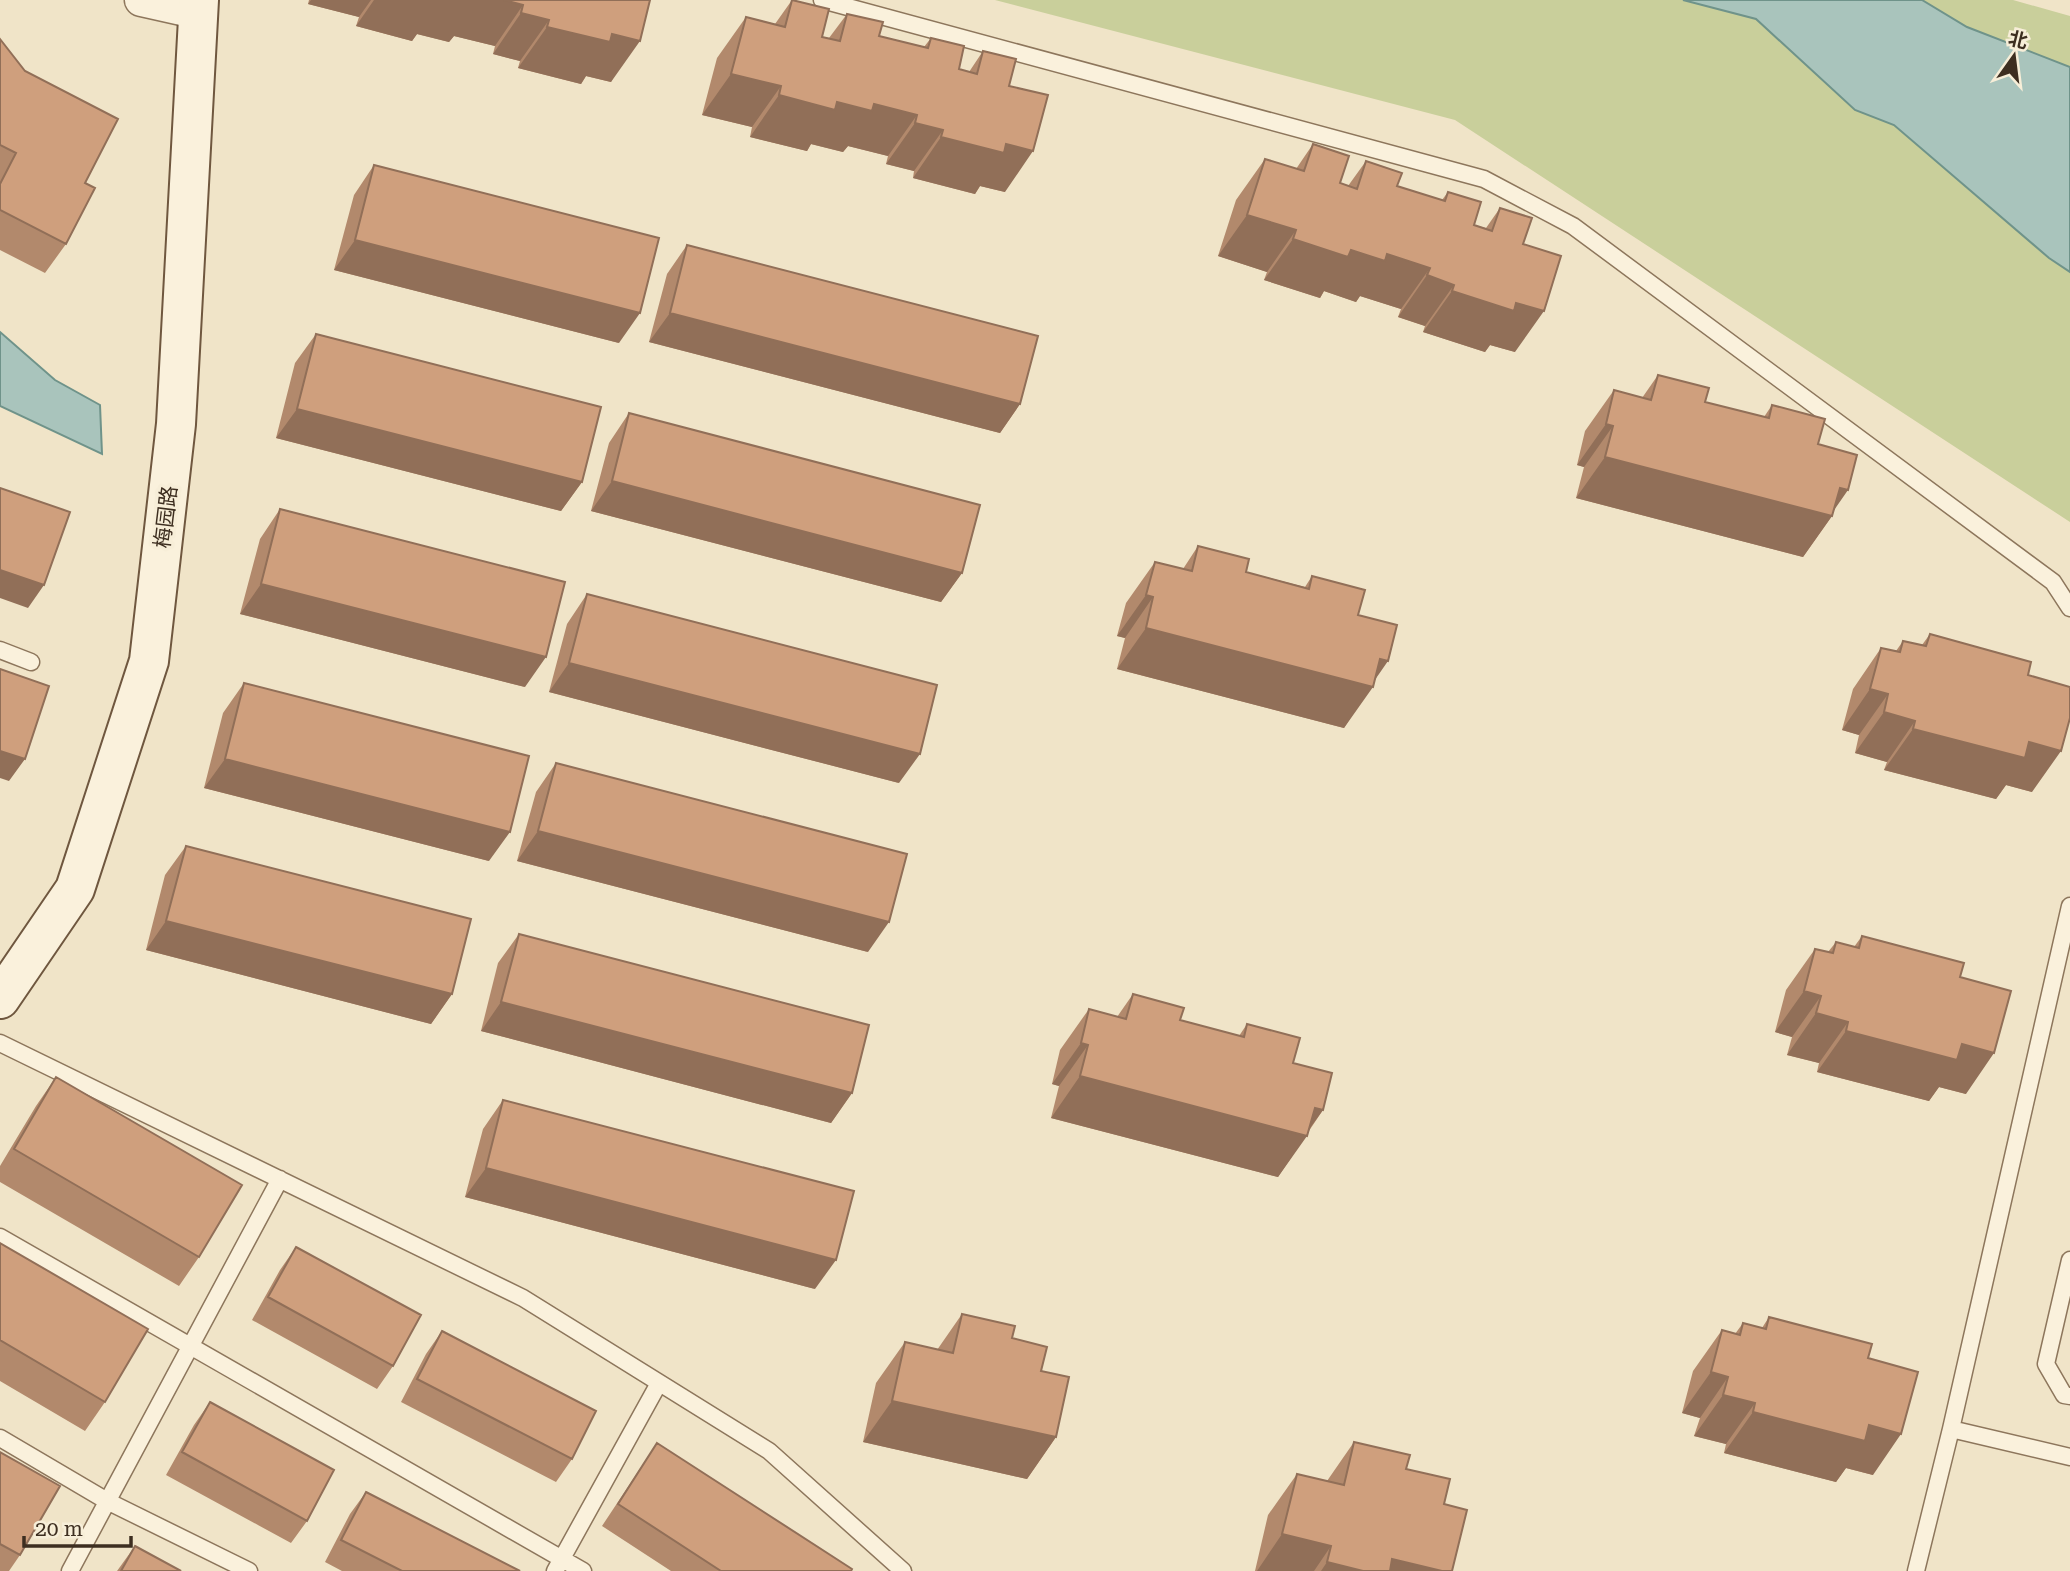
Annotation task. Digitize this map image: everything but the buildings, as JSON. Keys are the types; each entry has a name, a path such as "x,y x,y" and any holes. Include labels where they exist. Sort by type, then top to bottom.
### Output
{"street":[{"path":"141,0 199,7"},
{"name":"梅园路","path":"0,999 75,890 149,661 176,424 199,7"}],"lane":[{"path":"822,0 1484,179 1573,226 2053,582 2070,608"},
{"path":"0,650 31,662"},
{"path":"1916,1571 2070,906"},
{"path":"0,1043 523,1298 769,1451 903,1571"},
{"path":"70,1571 280,1179"},
{"path":"0,1237 190,1346 559,1565 583,1571"},
{"path":"2070,1260 2046,1364 2064,1395 2070,1396"},
{"path":"559,1565 659,1383"},
{"path":"1951,1429 2070,1457"},
{"path":"0,1438 107,1501 249,1571"}],"green space":[{"path":"995,0 2013,0 2070,16 2070,522 1455,120"}],"water":[{"path":"1683,0 1922,0 1967,27 2070,67 2070,272 2049,258 1894,125 1855,110 1756,19"},
{"path":"0,332 55,380 100,405 102,454 0,406"}]}
